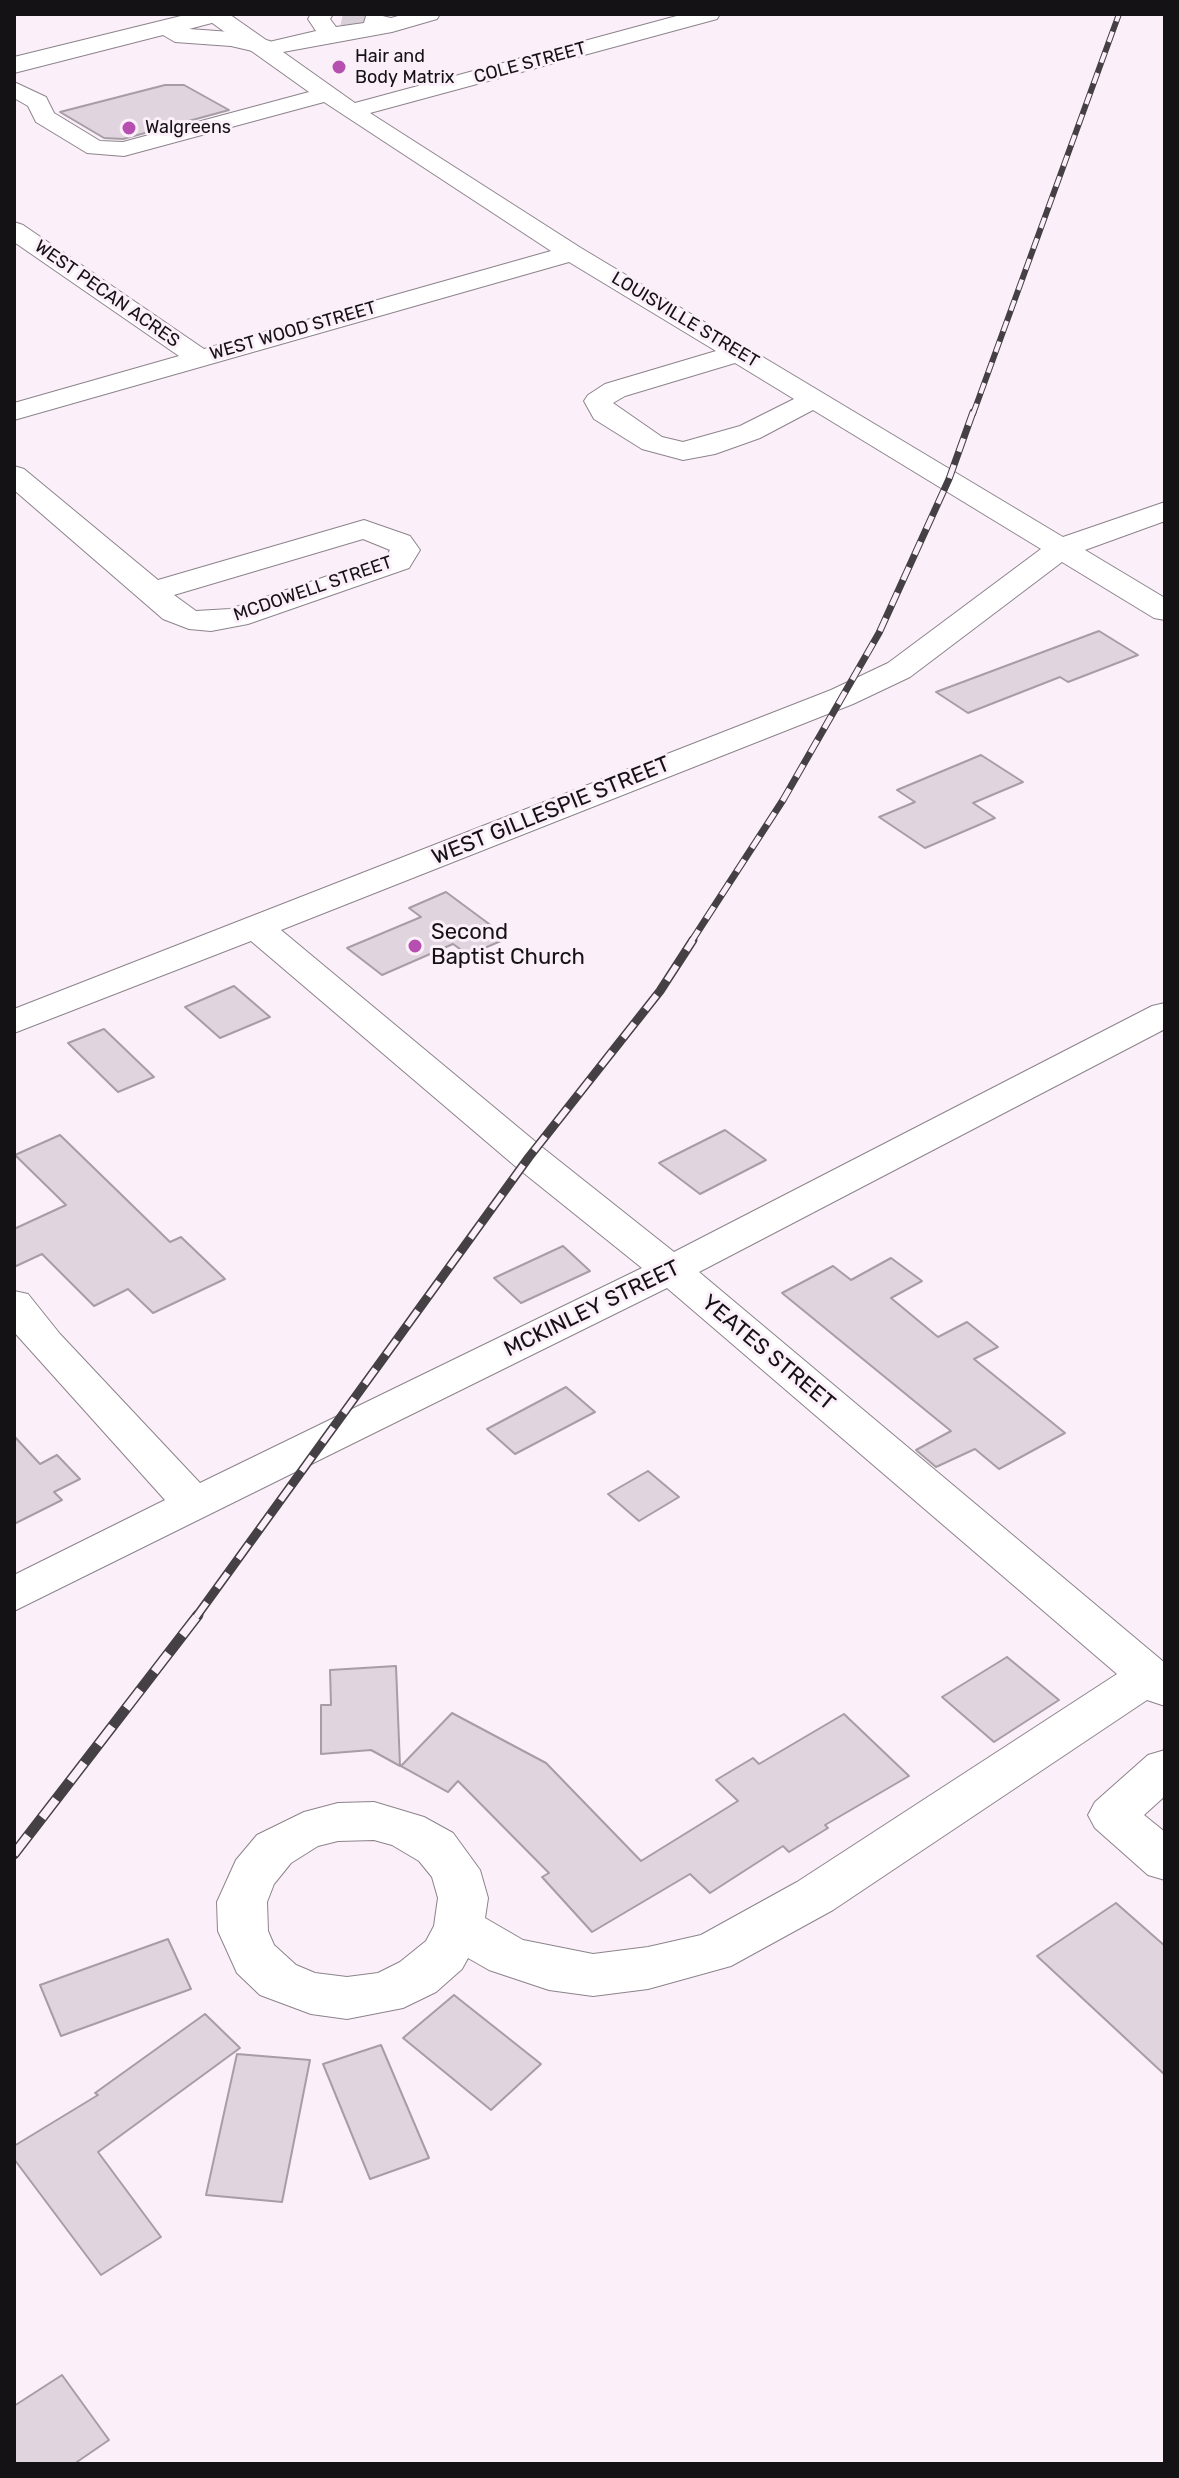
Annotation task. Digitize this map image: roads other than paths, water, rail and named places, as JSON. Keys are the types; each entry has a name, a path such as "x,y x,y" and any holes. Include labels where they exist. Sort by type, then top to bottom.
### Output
{"main road":[{"path":"14,65 164,14"},
{"path":"14,51 140,23 216,14"},
{"path":"140,23 231,39 263,48"}],"street":[{"name":"LOUISVILLE STREET","path":"216,14 351,111 572,253 1165,611"},
{"path":"263,48 326,24 383,23 427,14"},
{"name":"COLE STREET","path":"351,111 709,14"},
{"path":"14,89 38,102 44,117 95,148 124,149 328,94"},
{"name":"WEST PECAN ACRES","path":"14,230 199,358"},
{"name":"WEST WOOD STREET","path":"14,412 572,253"},
{"path":"740,353 615,390 598,401 604,413 652,443 683,451 715,445 750,432 814,399"},
{"name":"MCDOWELL STREET","path":"14,475 174,612 189,620 211,622 237,617 398,562 405,550 399,542 384,534 364,529 153,591"},
{"name":"WEST GILLESPIE STREET","path":"14,1022 842,697 899,670 1061,548 1165,511"},
{"name":"YEATES STREET","path":"257,928 529,1157 671,1270 1157,1683"},
{"name":"MCKINLEY STREET","path":"14,1595 671,1270 1165,1014"},
{"path":"14,1304 45,1344 194,1504"},
{"path":"459,1927 507,1956 549,1969 593,1975 648,1968 713,1952 815,1896 1157,1683"},
{"path":"1165,1768 1112,1815 1165,1861"},
{"path":"374,1821 407,1830 436,1847 455,1870 463,1898 459,1927 444,1955 418,1977 385,1993 335,1997 311,1993 278,1980 255,1958 243,1931 242,1902 253,1874 284,1843 304,1831 338,1822 374,1821"}],"tunnel":[{"path":"343,14 374,21"}],"railway":[{"path":"973,414 1119,14"},
{"path":"691,942 783,800 879,633 949,479 973,412"},
{"path":"196,1617 529,1157 660,991 693,940"},
{"path":"14,1854 198,1615"}],"place":[{"name":"Hair and Body Matrix","path":"339,67"},
{"name":"Walgreens","path":"129,128"},
{"name":"Second Baptist Church","path":"415,946"}]}
